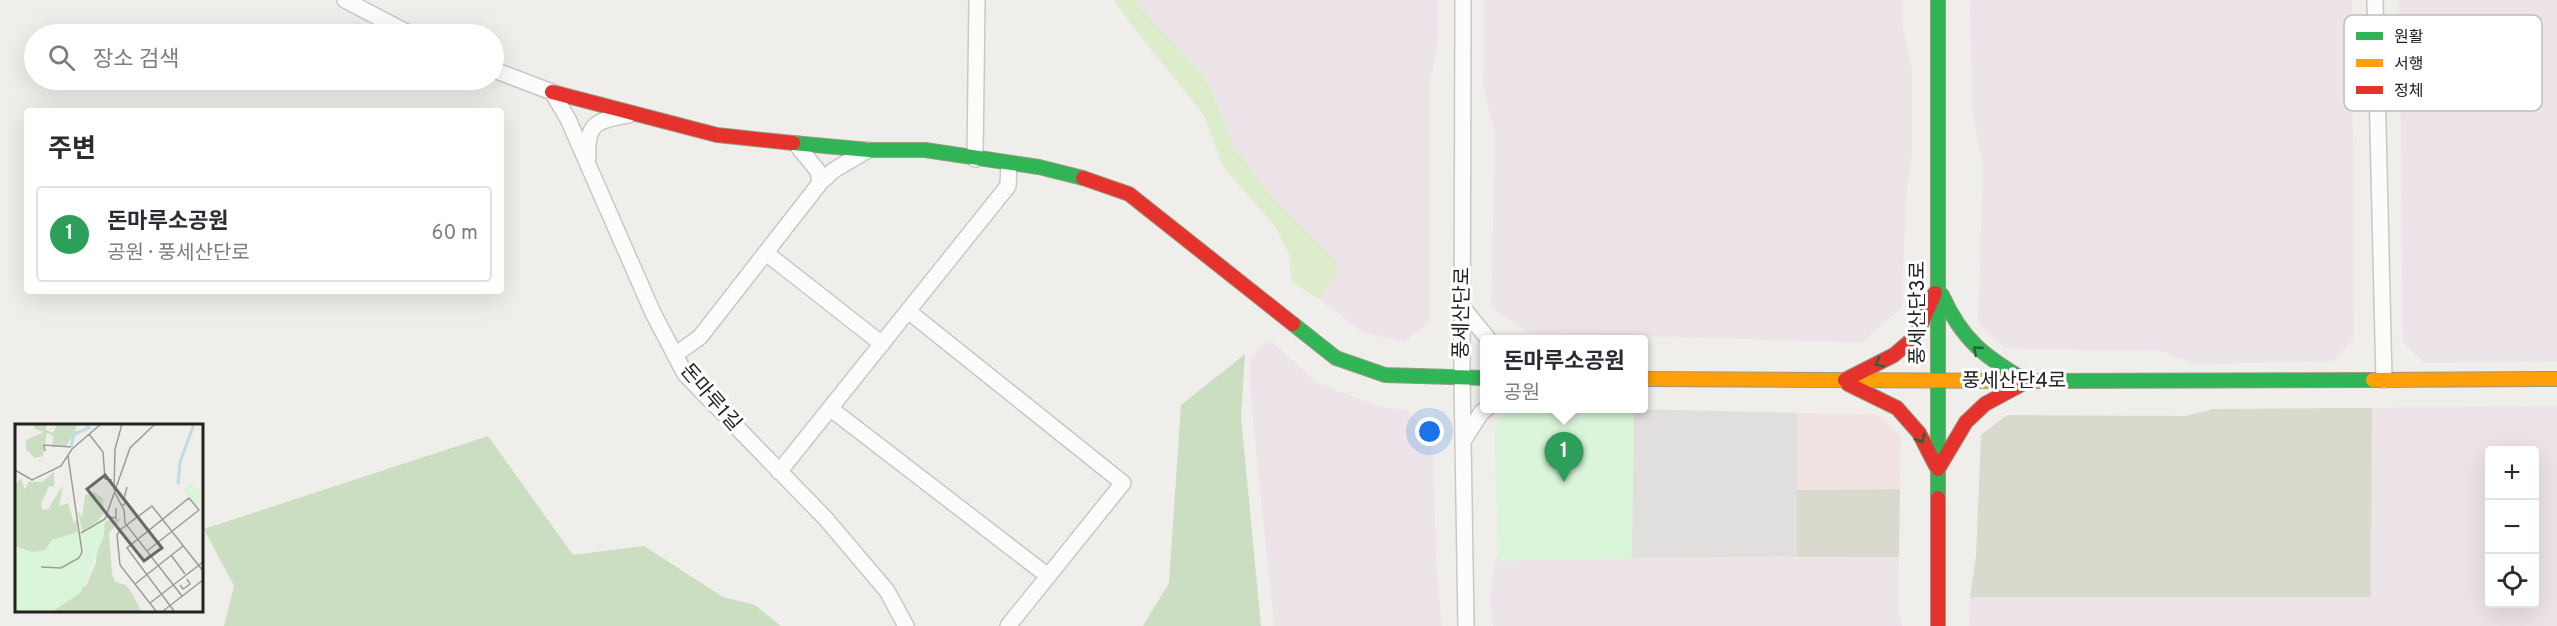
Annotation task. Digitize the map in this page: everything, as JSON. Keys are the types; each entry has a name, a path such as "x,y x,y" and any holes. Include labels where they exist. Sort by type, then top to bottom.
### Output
{"street":[{"path":"345,0 391,24"},
{"path":"975,159 977,0"},
{"name":"풍세산단로","path":"1463,0 1462,377 1466,626"},
{"name":"풍세산단3로","path":"1938,0 1938,626"},
{"path":"2375,0 2375,15"},
{"path":"504,74 552,92 717,135 869,150 925,150 1051,169 1095,180 1130,194 1336,358 1385,375 1480,378"},
{"name":"돈마루1길","path":"552,92 568,119 653,313 684,374 826,519 887,591 906,626"},
{"path":"2378,111 2384,381"},
{"path":"589,166 587,138 595,125 610,118 632,114"},
{"path":"796,144 818,171 820,183"},
{"path":"675,355 700,337 820,183 834,170 869,150"},
{"path":"779,472 1008,186 1009,164"},
{"path":"766,253 882,344"},
{"path":"1842,381 1894,355 1916,336 1938,286"},
{"path":"1938,286 1952,320 1970,344 1986,358 2026,381"},
{"path":"1463,308 1486,335"},
{"path":"908,311 1123,483 1008,626"},
{"name":"풍세산단4로","path":"1648,379 1938,382 2557,379"},
{"path":"1842,381 1897,408 1919,433 1938,469"},
{"path":"1938,469 1966,422 1984,404 2026,381"},
{"path":"831,409 1048,576"},
{"path":"1463,441 1481,413"}],"shaded area":[{"path":"1135,0 1438,0 1438,39 1430,82 1430,322 1403,342 1361,331 1319,299 1335,276 1336,262 1277,203 1232,145 1224,118 1203,74 1154,24"},
{"path":"1484,0 1903,0 1903,27 1912,70 1912,151 1906,197 1902,307 1862,342 1527,333 1491,307 1495,135 1483,87"},
{"path":"1970,0 2352,0 2352,15 2344,15 2344,111 2353,111 2354,337 2335,361 2195,364 2160,351 2004,348 1978,322 1983,166 1972,111"},
{"path":"2399,0 2557,0 2557,361 2425,363 2403,343 2400,111 2542,111 2542,15 2399,15"},
{"path":"1269,339 1316,382 1374,405 1406,410 1432,434 1437,576 1442,626 1274,626 1251,402 1250,359"},
{"path":"2557,406 2557,626 1969,626 1970,597 2371,597 2372,408"},
{"path":"2372,408 2371,597 1970,597 1976,557 1981,435 2007,415 2185,416 2213,409"},
{"path":"1648,409 1797,413 1797,557 1632,558 1634,413 1648,413"},
{"path":"1797,413 1879,415 1901,437 1900,489 1797,490"},
{"path":"1900,489 1899,557 1797,557 1797,490"},
{"path":"1899,557 1898,609 1902,626 1493,626 1490,601 1495,561"}],"green space":[{"path":"1114,0 1135,0 1154,24 1203,74 1224,118 1232,145 1277,203 1336,262 1335,276 1319,299 1292,282 1289,255 1277,229 1222,165 1204,115"},
{"path":"1245,354 1241,417 1261,626 1143,626 1169,583 1181,405"},
{"path":"1508,413 1634,413 1632,558 1495,561 1498,553 1494,435 1498,421"},
{"path":"488,436 573,555 644,546 723,597 755,605 781,626 224,626 234,586 204,529"}],"traffic: fast":[{"path":"1938,0 1938,498"},
{"path":"793,143 869,150 925,150 1039,167 1083,178"},
{"path":"1942,295 1958,324 1976,346 1998,364 2026,381"},
{"path":"1293,324 1336,358 1385,375 1480,378"},
{"path":"2050,381 2373,380"}],"traffic: slow":[{"path":"1648,379 2050,381"},
{"path":"2373,380 2557,379"}],"traffic: jam":[{"path":"552,92 717,135 793,143"},
{"path":"1083,178 1129,194 1293,324"},
{"path":"1845,380 1894,355 1916,336 1935,293"},
{"path":"1938,469 1966,422 1985,404 2024,383"},
{"path":"1848,384 1897,408 1919,433 1936,466"},
{"path":"1938,498 1938,626"}],"place":[{"name":"돈마루소공원","path":"1564,482"}]}
